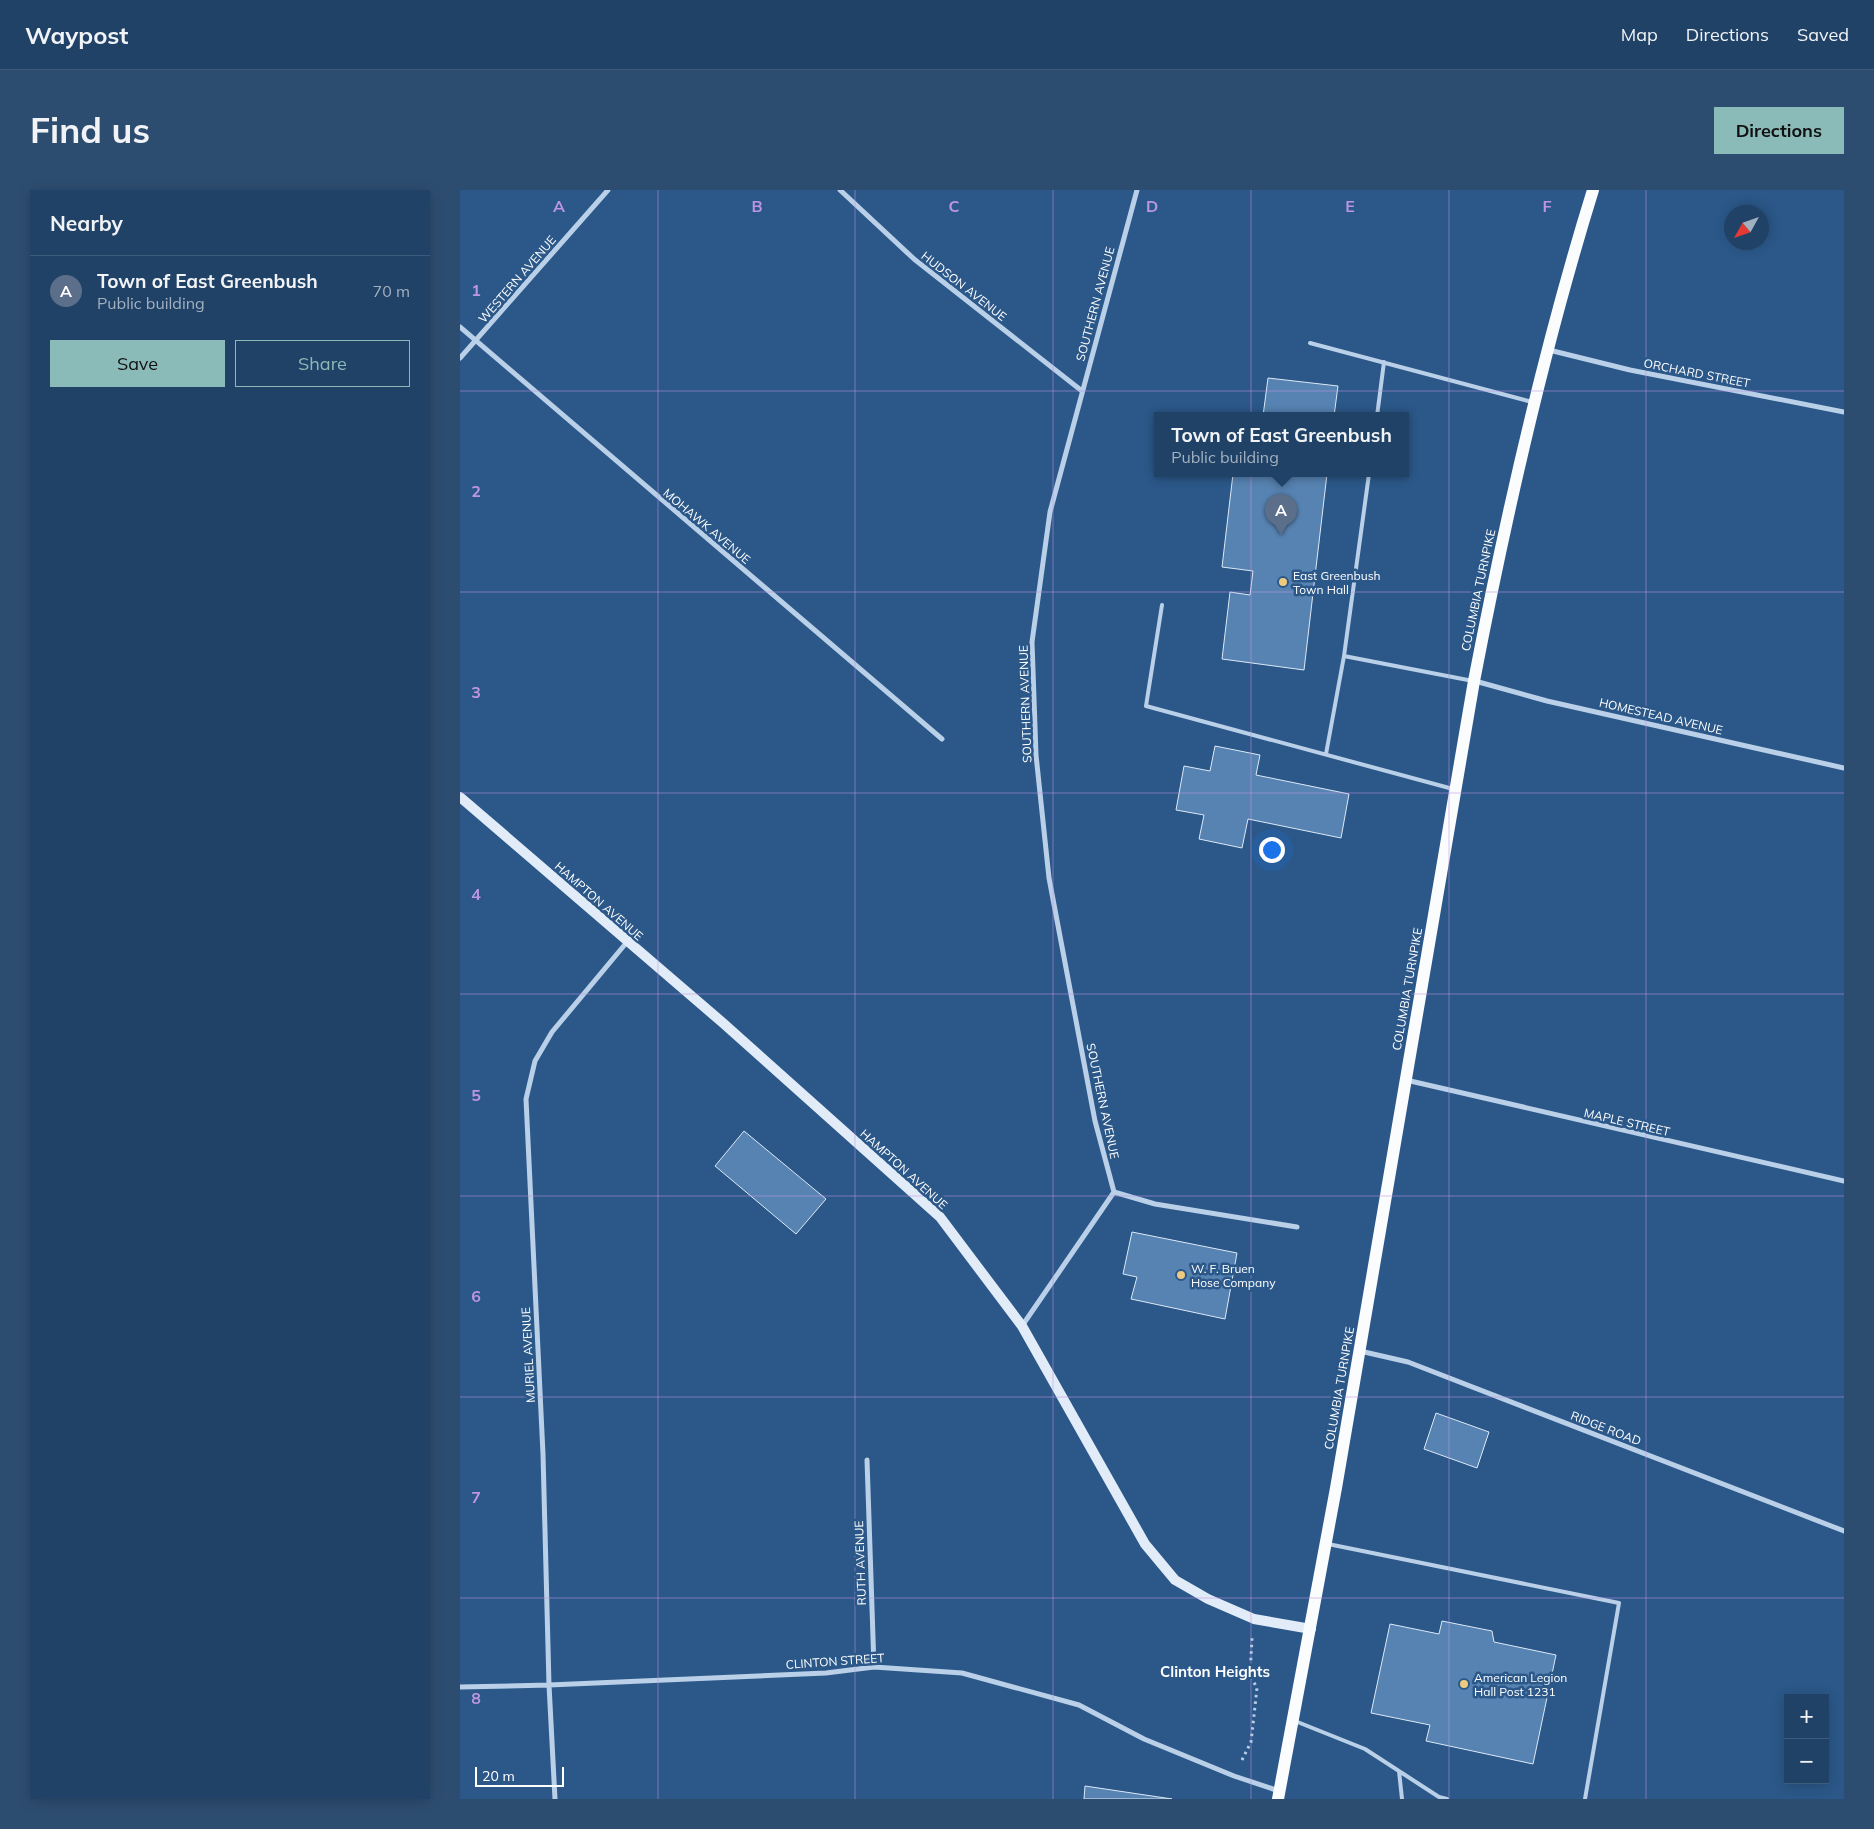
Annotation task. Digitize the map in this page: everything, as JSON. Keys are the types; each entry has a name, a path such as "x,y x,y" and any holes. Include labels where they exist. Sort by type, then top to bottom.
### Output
{"main road":[{"name":"COLUMBIA TURNPIKE","path":"1279,1795 1326,1544 1455,790 1495,570 1547,350 1593,190"}],"street":[{"name":"WESTERN AVENUE","path":"460,358 608,190"},
{"name":"HUDSON AVENUE","path":"840,190 914,260 1082,391"},
{"name":"SOUTHERN AVENUE","path":"1114,1192 1095,1121 1049,878 1036,755 1032,652 1050,512 1137,190"},
{"name":"MOHAWK AVENUE","path":"460,327 942,739"},
{"name":"ORCHARD STREET","path":"1547,350 1630,370 1844,412"},
{"name":"HOMESTEAD AVENUE","path":"1474,681 1547,701 1844,768"},
{"name":"HAMPTON AVENUE","path":"460,797 723,1023 940,1217 1022,1326 1145,1544 1175,1580 1208,1599 1254,1620 1311,1629"},
{"name":"MURIEL AVENUE","path":"555,1799 549,1685 543,1454 526,1099 535,1062 552,1032 627,942"},
{"name":"MAPLE STREET","path":"1405,1080 1844,1182"},
{"path":"1022,1326 1114,1192 1155,1204 1297,1227"},
{"name":"RIDGE ROAD","path":"1359,1351 1408,1362 1844,1531"},
{"name":"RUTH AVENUE","path":"867,1460 874,1667"},
{"name":"CLINTON STREET","path":"460,1687 826,1673 874,1667 962,1673 1079,1705 1144,1738 1279,1795"}],"lane":[{"path":"1310,343 1534,403"},
{"path":"1378,412 1384,362"},
{"path":"1326,754 1344,656 1369,477"},
{"path":"1162,605 1146,706 1455,790"},
{"path":"1344,656 1474,681"},
{"path":"1326,1544 1619,1604 1585,1799"},
{"path":"1293,1720 1365,1749 1439,1798 1448,1799"},
{"path":"1399,1771 1402,1799"}],"path":[{"path":"1234,1776 1251,1742 1257,1688 1250,1675 1254,1620"}],"building":[{"path":"1268,378 1338,386 1335,412 1264,412"},
{"name":"East Greenbush Town Hall","path":"1233,477 1327,477 1304,670 1222,659 1230,592 1250,595 1253,571 1222,567"},
{"path":"1215,746 1260,755 1256,775 1349,794 1341,838 1248,819 1242,848 1199,839 1204,815 1176,810 1184,766 1210,771"},
{"path":"744,1131 826,1199 796,1234 715,1166"},
{"name":"W. F. Bruen Hose Company","path":"1132,1232 1237,1253 1225,1319 1131,1299 1137,1277 1123,1274"},
{"path":"1436,1413 1489,1432 1477,1468 1424,1449"},
{"name":"American Legion Hall Post 1231","path":"1442,1621 1492,1631 1494,1642 1556,1655 1533,1764 1426,1741 1430,1725 1371,1713 1390,1624 1439,1634"},
{"path":"1085,1786 1172,1799 1084,1799"}],"place":[{"name":"Town of East Greenbush","path":"1281,535"},
{"name":"East Greenbush Town Hall","path":"1283,582"},
{"name":"W. F. Bruen Hose Company","path":"1181,1275"},
{"name":"American Legion Hall Post 1231","path":"1464,1684"}],"district":[{"name":"Clinton Heights","path":"1215,1671"}]}
